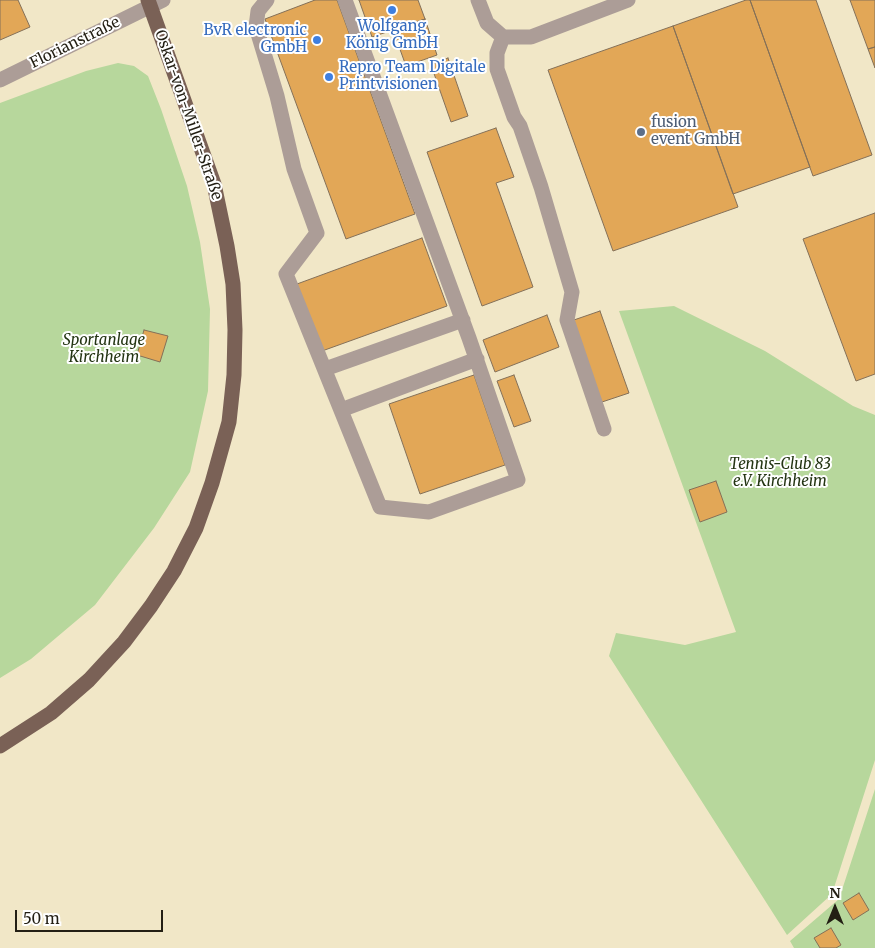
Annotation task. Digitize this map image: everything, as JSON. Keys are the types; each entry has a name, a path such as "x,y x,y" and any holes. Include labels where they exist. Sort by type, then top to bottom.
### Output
{"main road":[{"name":"Oskar-von-Miller-Straße","path":"0,746 51,713 89,680 124,642 151,606 174,571 196,528 212,482 229,422 234,375 235,330 233,284 227,246 214,184 154,2"}],"street":[{"path":"267,0 258,11 256,27 277,96 294,169 317,233 286,274 380,507 429,512 518,480 463,320 344,0"},
{"path":"478,0 487,23 503,37 530,37 628,0"},
{"name":"Florianstraße","path":"0,80 154,2"},
{"path":"503,37 497,54 497,69 514,117 520,126 541,188 572,292 567,320 604,429"},
{"path":"325,369 463,320"},
{"path":"341,410 476,359"}],"green space":[{"name":"Sportanlage Kirchheim","path":"118,63 134,66 148,76 187,186 200,242 210,309 208,391 190,472 154,528 95,605 31,659 0,678 0,103 86,71"},
{"name":"Tennis-Club 83 e.V. Kirchheim","path":"674,306 765,351 853,406 875,415 875,760 832,894 787,935 609,656 616,633 685,645 736,632 619,311"},
{"path":"875,789 875,948 794,948 790,941 839,899"}],"building":[{"path":"0,0 18,0 30,27 0,40"},
{"path":"315,0 337,0 415,214 346,239 265,19"},
{"name":"Wolfgang König GmbH","path":"359,0 418,0 425,19 372,37"},
{"path":"750,0 810,167 733,194 673,26"},
{"path":"750,0 816,0 872,155 813,176"},
{"path":"850,0 875,0 875,47 868,49"},
{"path":"425,19 437,55 406,66 393,30"},
{"name":"fusion event GmbH","path":"673,26 738,207 613,251 548,70"},
{"path":"875,47 875,68 868,49"},
{"path":"448,58 468,116 451,122 431,65"},
{"path":"496,128 514,177 496,183 533,287 482,306 427,152"},
{"path":"875,213 875,374 856,381 803,239"},
{"path":"422,238 447,306 322,351 297,284"},
{"path":"600,311 629,393 599,403 571,321"},
{"path":"547,315 559,347 495,372 483,340"},
{"path":"144,330 168,336 160,362 137,355"},
{"path":"474,375 505,465 420,494 389,404"},
{"path":"514,375 531,421 514,427 497,381"},
{"path":"716,481 727,512 700,522 689,490"},
{"path":"859,893 869,910 853,920 843,903"},
{"path":"831,928 841,945 836,948 820,948 814,938"}],"place":[{"name":"Wolfgang König GmbH","path":"392,10"},
{"name":"BvR electronic GmbH","path":"317,40"},
{"name":"Repro Team Digitale Printvisionen","path":"329,77"},
{"name":"fusion event GmbH","path":"641,132"}]}
